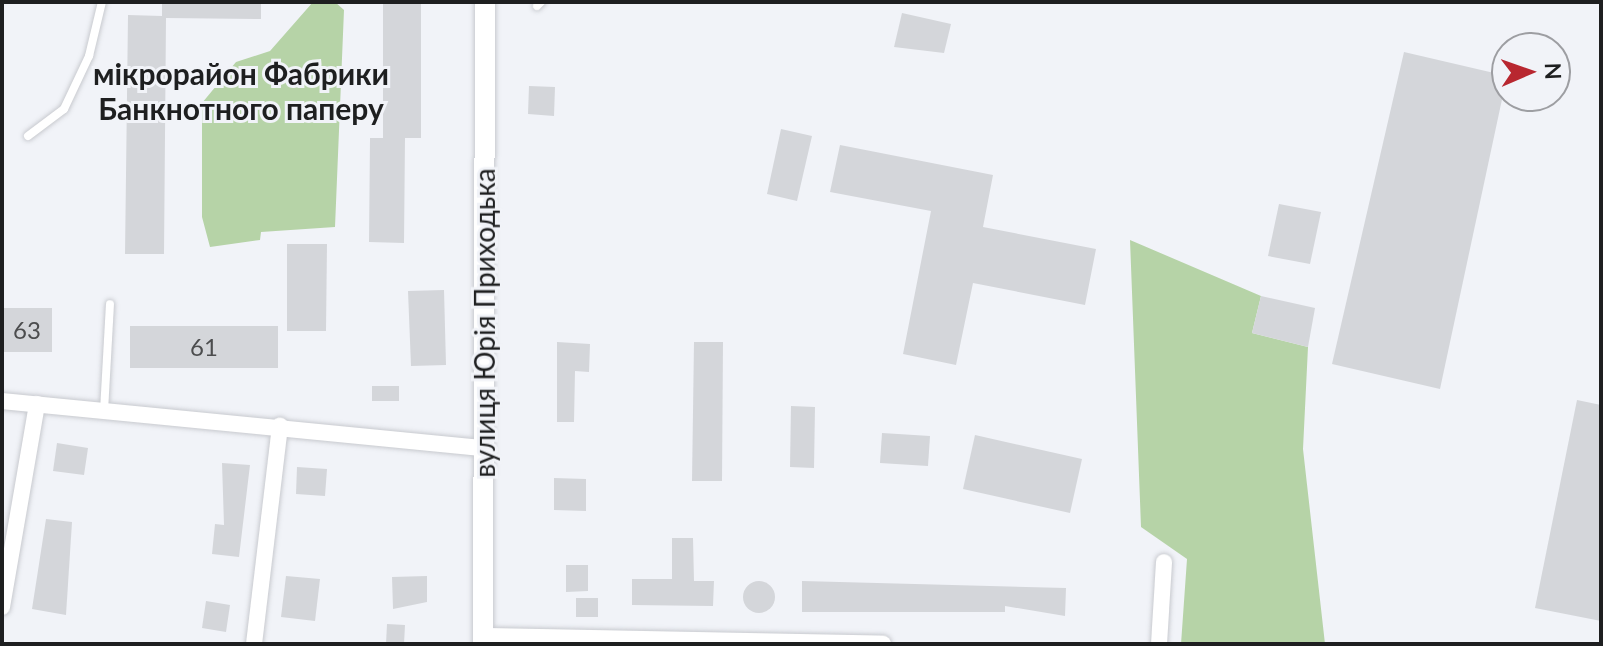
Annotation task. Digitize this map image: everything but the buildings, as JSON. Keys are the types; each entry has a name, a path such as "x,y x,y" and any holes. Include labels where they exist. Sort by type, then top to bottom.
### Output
{"street":[{"name":"вулиця Юрія Приходька","path":"483,640 485,2"},
{"path":"2,401 484,448"},
{"path":"2,607 37,404"},
{"path":"254,644 280,426"},
{"path":"1159,644 1164,562"},
{"path":"483,640 883,644"}],"lane":[{"path":"28,136 64,109 89,56 102,2"},
{"path":"104,411 110,304"}],"green space":[{"path":"313,2 335,2 344,10 335,227 261,232 260,240 210,247 202,217 202,103 236,62 270,51"},
{"path":"1130,240 1261,296 1252,333 1308,347 1303,449 1325,644 1181,644 1187,559 1141,527"}],"district":[{"name":"мікрорайон Фабрики Банкнотного паперу","path":"241,90"}]}
